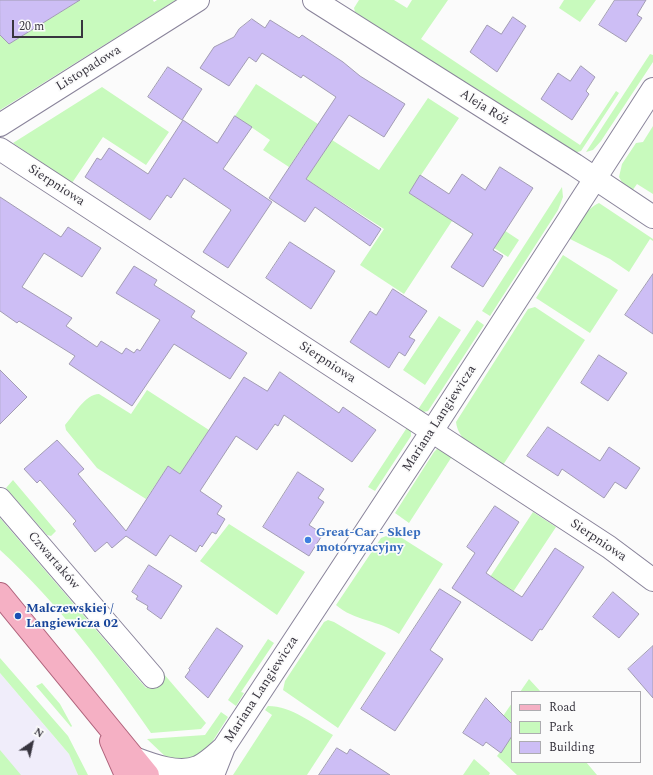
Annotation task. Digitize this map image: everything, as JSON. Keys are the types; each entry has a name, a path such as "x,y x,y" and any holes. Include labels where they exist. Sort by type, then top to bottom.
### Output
{"main road":[{"path":"0,594 95,710 130,766 148,775"}],"street":[{"name":"Listopadowa","path":"0,124 198,0"},
{"name":"Aleja Róż","path":"314,0 595,178 653,217"},
{"name":"Mariana Langiewicza","path":"213,775 224,747 432,431 653,89"},
{"name":"Sierpniowa","path":"0,149 609,547 653,580"},
{"name":"Czwartaków","path":"0,499 153,677"},
{"name":"Mariana Langiewicza","path":"130,766 185,770 197,768 224,747"}],"shaded area":[{"path":"0,673 69,754 78,775 0,775"}],"green space":[{"path":"80,0 153,0 154,2 157,0 176,0 0,110 0,35 9,44"},
{"path":"359,0 394,0 407,8 412,0 448,0 421,39 580,145 616,91 619,93 581,151 574,153 540,133 482,92 415,52 355,12 354,8"},
{"path":"564,0 596,0 580,22 559,8"},
{"path":"650,54 653,55 653,62 601,141 593,150 586,152"},
{"path":"256,84 318,124 289,167 263,150 270,140 235,116"},
{"path":"102,87 169,132 146,165 103,137 72,183 13,143"},
{"path":"428,98 459,118 409,193 445,216 457,199 519,240 508,257 452,221 404,294 360,265 384,229 306,179 332,140 379,170"},
{"path":"653,126 653,194 637,184 632,191 624,186 619,177 622,164 636,143 643,142"},
{"path":"562,187 563,197 558,210 490,316 482,311"},
{"path":"599,203 653,239 653,241 650,239 629,272 610,259 570,239 579,223 590,209"},
{"path":"563,255 618,290 590,333 536,298"},
{"path":"535,307 585,340 501,468 467,443 458,430 456,422 528,309"},
{"path":"439,316 461,330 425,385 403,370"},
{"path":"477,320 484,325 428,411 419,413 417,411"},
{"path":"147,390 209,430 180,474 168,466 146,499 97,468 66,430 65,425 89,397 99,394 131,414"},
{"path":"408,426 411,428 411,436 375,491 368,487"},
{"path":"438,448 481,471 478,475 451,458 409,523 395,513"},
{"path":"13,480 56,531 51,536 47,535 6,488"},
{"path":"533,512 556,527 513,592 490,577"},
{"path":"0,518 146,688 163,673 206,723 201,729 151,733 117,684 80,637 42,592 0,550"},
{"path":"229,524 305,572 277,615 200,561"},
{"path":"394,533 443,564 399,634 391,629 359,618 336,605 381,538"},
{"path":"328,620 334,622 386,653 338,728 283,690 285,681 324,622"},
{"path":"268,639 274,643 241,692 244,693 236,706 228,700"},
{"path":"0,658 68,736 88,775 78,775 69,754 0,673"},
{"path":"529,679 540,691 521,691"},
{"path":"42,683 60,704 72,726 71,727 36,686"},
{"path":"511,704 511,723 503,716"},
{"path":"268,706 294,712 333,735 307,775 233,775 272,715 265,710"},
{"path":"221,712 228,717 207,750 190,761 167,758 147,739 205,735"},
{"path":"511,737 511,763 587,763 597,775 517,775 497,756"},
{"path":"0,750 21,775 0,775"},
{"path":"474,759 490,773 489,775 463,775"}],"building":[{"path":"0,0 80,0 9,44 0,35"},
{"path":"615,0 646,0 637,15 642,18 626,42 599,25"},
{"path":"513,17 526,26 497,72 470,52 487,25 501,34"},
{"path":"252,19 265,28 270,20 299,38 302,35 343,62 360,76 405,104 384,137 349,115 306,179 381,229 370,246 315,207 305,222 269,198 336,97 303,75 301,78 262,53 256,62 249,57 229,86 200,68 214,47 234,37 239,29"},
{"path":"581,66 595,77 586,91 589,94 572,120 541,99 558,73 570,81"},
{"path":"168,67 202,89 182,120 148,97"},
{"path":"235,116 252,127 223,169 272,202 228,268 203,252 231,210 184,178 171,198 167,195 150,220 85,177 97,158 101,160 109,148 148,174 183,120 217,143"},
{"path":"500,167 533,188 493,250 503,256 483,287 451,267 473,234 409,193 420,175 449,194 462,174 485,190"},
{"path":"0,197 61,237 68,227 101,248 82,277 44,253 22,287 72,318 66,326 97,347 101,341 122,354 126,348 134,353 137,349 140,351 160,320 116,293 134,266 157,280 154,285 195,311 191,317 247,353 230,379 174,344 132,406 69,364 75,356 19,321 17,323 0,311"},
{"path":"290,242 335,271 311,309 266,278"},
{"path":"653,274 653,334 625,315"},
{"path":"393,289 427,311 409,337 415,340 405,356 399,352 389,368 350,342 370,311 376,315"},
{"path":"599,355 627,373 608,401 581,383"},
{"path":"0,370 27,397 0,424"},
{"path":"280,372 339,413 343,407 376,430 352,462 284,415 278,426 275,424 257,450 236,436 200,491 222,506 217,514 225,519 216,534 212,532 202,547 200,545 196,552 170,535 156,556 126,536 112,548 107,542 95,552 73,524 76,521 40,480 37,483 24,469 57,440 84,469 78,474 126,531 168,466 180,474 244,377 267,391"},
{"path":"548,427 600,461 609,447 640,468 626,489 615,482 604,498 562,469 558,476 527,456"},
{"path":"298,472 324,489 318,498 324,502 309,525 323,534 309,556 263,527"},
{"path":"495,506 519,522 486,573 502,584 522,597 555,548 584,567 542,630 540,629 532,641 452,588 475,553 467,547"},
{"path":"149,565 182,586 161,619 147,609 148,606 136,599 138,596 132,592"},
{"path":"440,589 461,602 430,650 443,659 395,731 361,709"},
{"path":"613,592 639,614 619,638 593,617"},
{"path":"217,628 243,646 208,698 185,677"},
{"path":"653,646 653,698 628,669"},
{"path":"486,698 511,723 511,738 501,753 486,742 483,746 463,733"},
{"path":"337,748 347,754 350,749 390,775 319,775"}],"place":[{"name":"Great-Car - Sklep motoryzacyjny","path":"308,540"},
{"name":"Malczewskiej / Langiewicza 02","path":"18,616"}]}
